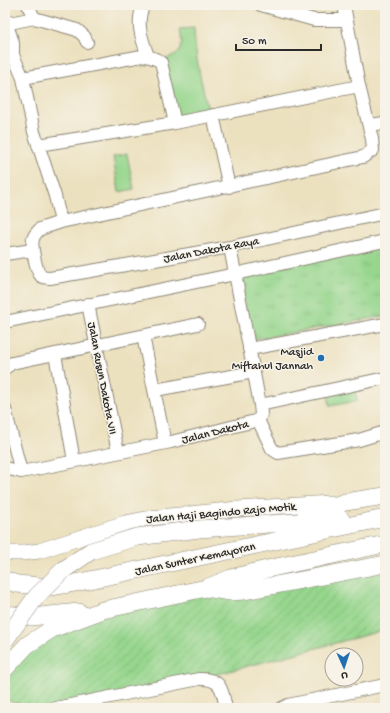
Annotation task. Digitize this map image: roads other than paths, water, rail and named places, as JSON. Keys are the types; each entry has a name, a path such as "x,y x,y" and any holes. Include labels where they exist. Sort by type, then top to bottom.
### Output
{"main road":[{"name":"Jalan Haji Bagindo Rajo Motik","path":"289,522 345,502 385,496"},
{"name":"Jalan Haji Bagindo Rajo Motik","path":"5,640 36,597 62,571 91,551 137,537 199,529 289,522 385,518"},
{"name":"Jalan Sunter Kemayoran","path":"5,580 18,584 50,587 65,585 385,518"},
{"path":"5,614 31,617 103,610 206,588 231,578 267,568 385,544"},
{"path":"206,588 230,592 244,591 385,564"},
{"path":"5,669 27,645 52,629 103,610"}],"street":[{"path":"28,5 34,18"},
{"path":"144,5 140,14 140,37 148,56"},
{"path":"261,5 314,20 346,20"},
{"path":"5,253 33,250 33,240 40,229 61,222 363,157 373,150 369,125 358,86 344,5"},
{"path":"61,222 55,196 38,145 24,90 23,78 13,55 13,43 6,22 34,18 77,30 84,36 87,42"},
{"path":"23,78 148,56 161,62 175,123"},
{"path":"38,145 175,123 358,86"},
{"path":"213,115 229,187"},
{"path":"369,125 385,122"},
{"name":"Jalan Dakota Raya","path":"33,250 38,272 41,276 50,278 230,247 385,213"},
{"path":"5,322 385,242"},
{"name":"Jalan Dakota","path":"5,468 21,472 165,443 258,420 261,416 260,405 230,247"},
{"name":"Jalan Rusun Dakota VII","path":"88,304 118,452"},
{"path":"5,368 12,363 198,324"},
{"path":"249,349 385,324"},
{"path":"143,336 165,443"},
{"path":"55,354 74,461"},
{"path":"155,390 254,372"},
{"path":"260,405 385,378"},
{"path":"5,409 21,472"},
{"path":"258,420 272,449 278,453 359,440 385,432"},
{"name":"Jalan Haji Bagindo Rajo Motik","path":"5,553 39,551 124,523 150,518 238,509 345,502"},
{"path":"56,708 208,678 216,682 222,689 226,708"},
{"path":"282,708 288,705 385,685"}],"place":[{"name":"Masjid Miftahul Jannah","path":"321,358"}]}
